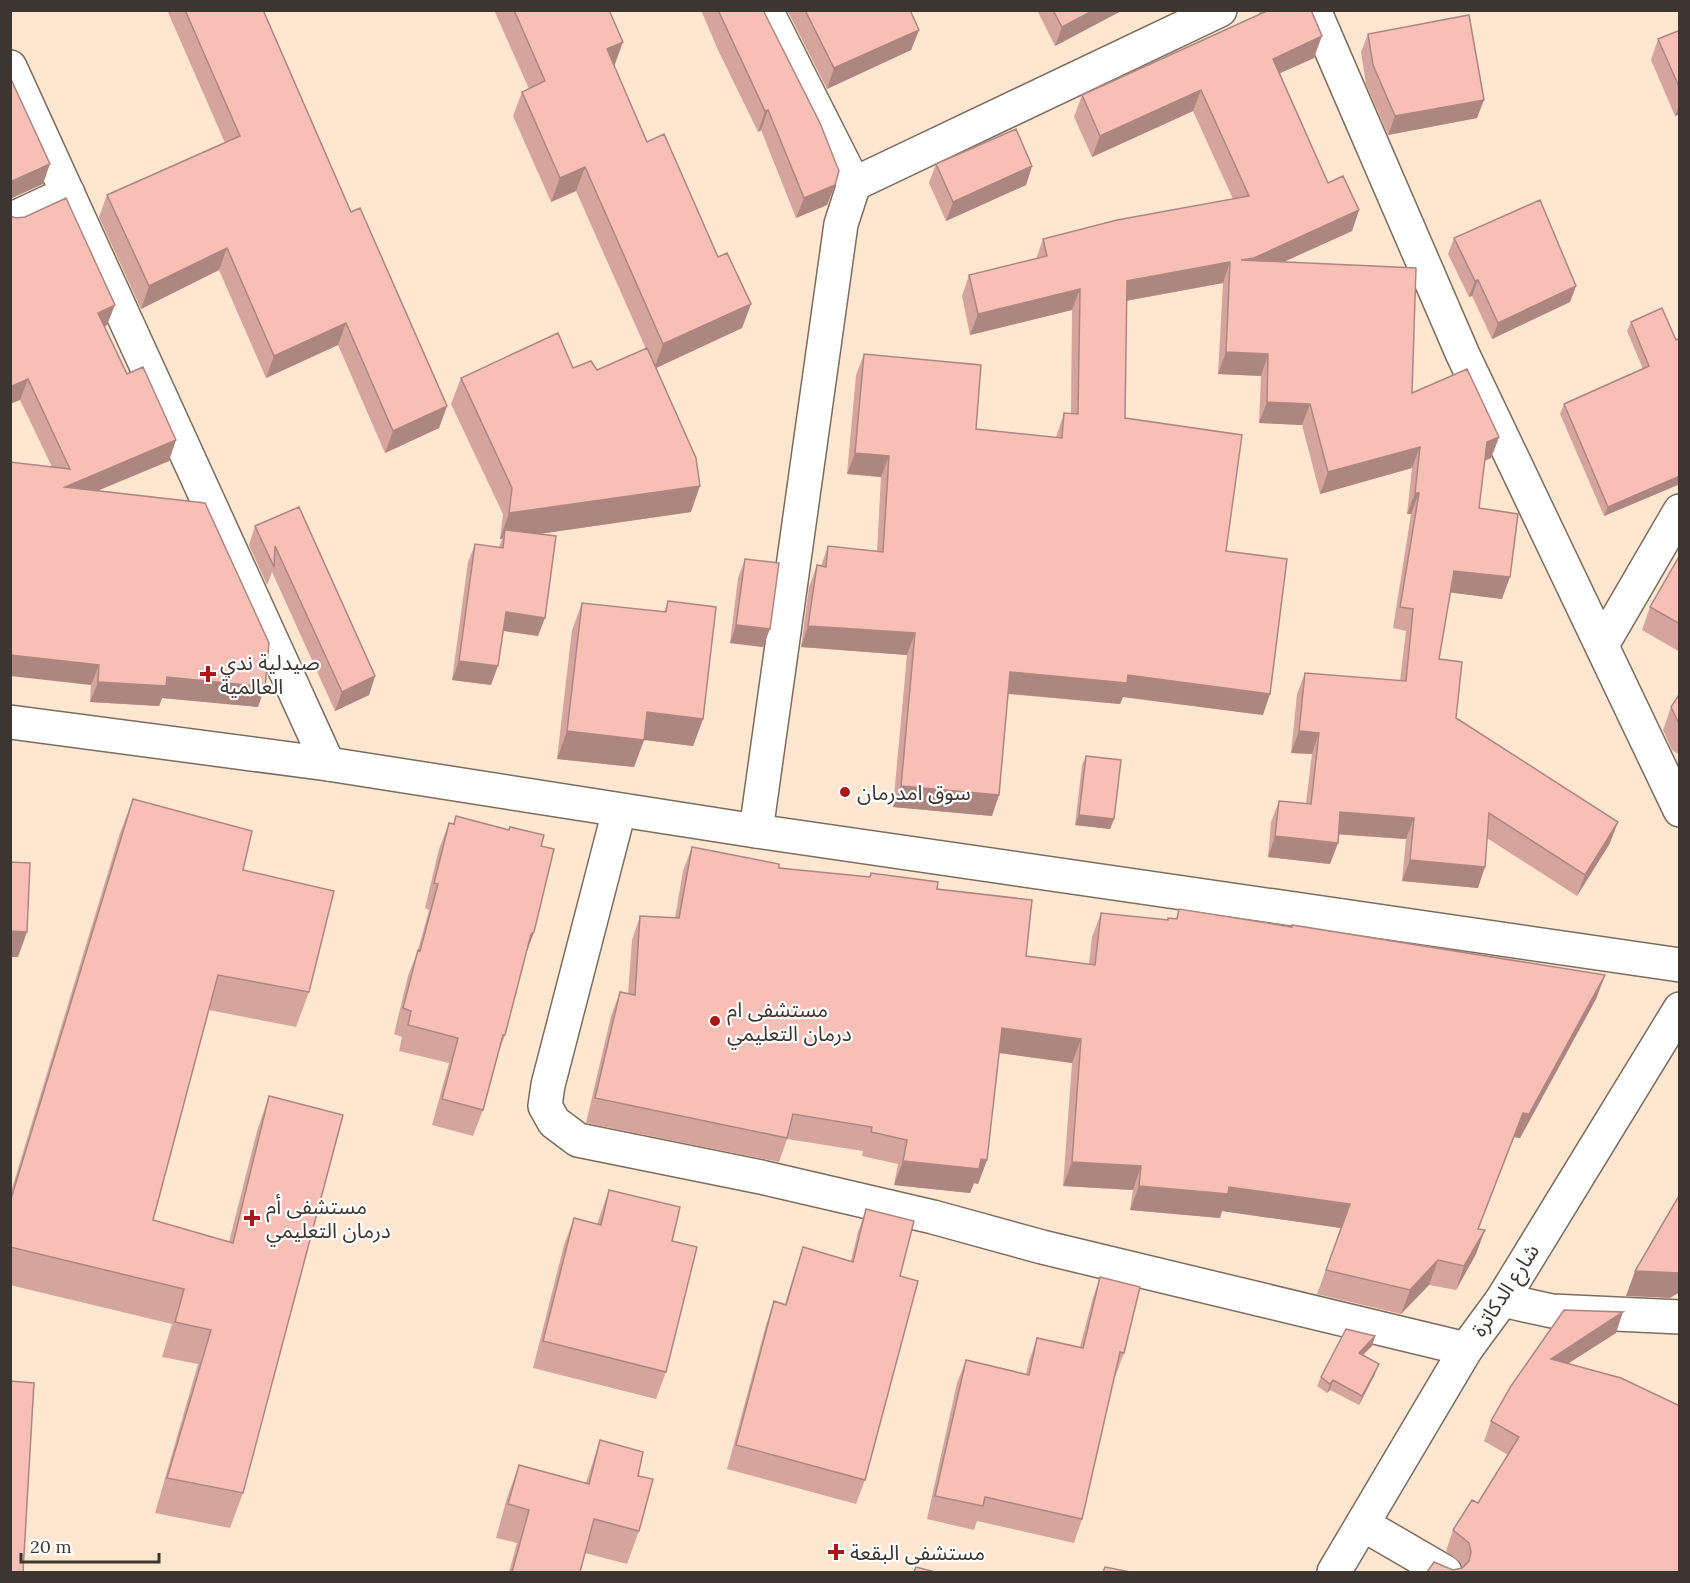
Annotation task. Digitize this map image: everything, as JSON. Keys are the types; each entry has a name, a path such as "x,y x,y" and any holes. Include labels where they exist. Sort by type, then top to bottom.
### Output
{"street":[{"path":"756,831 841,224 854,184 766,10"},
{"path":"854,184 1220,10"},
{"path":"1314,10 1463,355 1680,810"},
{"path":"10,67 328,764"},
{"path":"10,220 68,193"},
{"path":"1602,645 1680,511"},
{"path":"10,722 328,764 618,811 1680,964"},
{"path":"618,811 548,1085 545,1106 554,1122 578,1140 761,1177 898,1209 1042,1247 1466,1349"},
{"name":"شارع الدكاترة","path":"1334,1572 1364,1525 1466,1349 1502,1300 1680,1010"},
{"path":"1502,1300 1552,1311 1680,1317"},
{"path":"1364,1525 1445,1572"}],"shaded area":[{"name":"سوق امدرمان","path":"11,11 1679,11 1679,1572 11,1572"}],"building":[{"path":"185,10 263,10 351,212 360,208 447,406 393,431 346,323 274,356 227,248 149,286 107,195 240,136"},
{"path":"514,10 609,10 623,42 607,49 647,142 664,134 718,257 727,253 751,304 663,344 585,167 560,178 522,92 545,81"},
{"path":"718,10 763,10 820,123 839,171 835,185 804,198 768,110 765,111"},
{"path":"805,10 910,10 919,30 834,68"},
{"path":"1053,10 1094,10 1062,27"},
{"path":"1269,10 1311,10 1322,36 1273,59 1328,183 1343,176 1359,210 1254,258 1241,260 1416,268 1412,393 1467,369 1499,437 1487,442 1479,508 1518,514 1510,577 1454,571 1439,659 1462,662 1456,718 1618,822 1585,875 1489,813 1485,867 1410,860 1414,818 1340,812 1338,843 1275,836 1279,801 1311,804 1319,733 1299,731 1305,673 1406,681 1413,609 1400,607 1419,493 1415,493 1420,447 1328,472 1310,404 1267,402 1268,354 1226,352 1230,262 1127,281 1125,418 1242,435 1226,551 1287,559 1270,694 1128,675 1127,683 1010,672 999,795 901,786 915,633 808,626 817,565 826,567 828,546 883,552 889,456 855,453 864,354 981,365 976,429 1062,438 1064,413 1078,414 1080,289 978,314 969,275 1047,256 1043,239 1117,220 1249,196 1201,90 1100,136 1082,95"},
{"path":"1469,15 1484,100 1395,116 1373,65 1368,34"},
{"path":"1680,30 1680,89 1658,39"},
{"path":"10,77 50,164 10,182"},
{"path":"1016,129 1032,166 953,202 936,164"},
{"path":"66,198 115,305 98,313 127,374 143,367 176,440 65,487 205,503 269,643 265,687 167,677 166,686 98,682 99,665 10,655 10,462 70,469 28,379 10,387 10,216 25,217"},
{"path":"1540,200 1576,286 1498,323 1478,280 1475,281 1454,238"},
{"path":"1662,308 1676,340 1680,341 1680,476 1608,507 1564,404 1649,366 1631,322"},
{"path":"558,333 573,368 591,361 597,370 647,348 696,458 700,486 509,513 512,488 461,378"},
{"path":"299,507 375,676 342,692 275,546 274,567 255,526"},
{"path":"505,530 556,536 545,618 506,612 498,666 459,661 475,544 503,548"},
{"path":"1680,555 1680,624 1650,607"},
{"path":"745,559 779,563 770,629 736,625"},
{"path":"668,601 716,607 703,719 647,712 644,740 567,731 582,603 666,612"},
{"path":"1680,693 1680,726 1671,707"},
{"path":"1086,756 1121,760 1114,819 1079,815"},
{"path":"133,799 252,831 243,870 334,891 309,992 218,975 153,1220 233,1243 269,1096 343,1115 243,1493 167,1478 211,1330 175,1322 184,1289 10,1247 10,1202"},
{"path":"456,816 509,830 510,827 544,835 541,846 554,849 534,932 531,934 483,1110 442,1099 458,1038 408,1025 411,1011 403,1008 438,884 434,883 449,823 454,824"},
{"path":"692,847 779,864 779,868 870,877 871,873 938,882 937,889 1032,900 1026,956 1095,965 1101,913 1168,920 1168,918 1177,919 1179,909 1605,975 1529,1114 1523,1113 1478,1229 1485,1230 1464,1266 1438,1260 1410,1290 1326,1270 1350,1204 1229,1187 1228,1194 1139,1186 1141,1166 1072,1162 1081,1039 1002,1028 987,1160 981,1159 979,1169 903,1161 907,1140 871,1132 872,1127 793,1114 787,1138 595,1098 620,992 635,995 640,916 679,918"},
{"path":"10,862 30,863 27,932 10,931"},
{"path":"609,1190 680,1207 672,1241 697,1247 666,1372 543,1341 574,1218 601,1225"},
{"path":"1680,1194 1680,1273 1635,1271"},
{"path":"866,1209 914,1221 900,1276 918,1281 865,1480 736,1445 774,1301 786,1305 803,1247 853,1262"},
{"path":"1100,1277 1140,1287 1124,1353 1120,1352 1082,1519 985,1497 983,1506 935,1496 966,1360 1029,1375 1037,1338 1083,1348"},
{"path":"1564,1310 1623,1312 1551,1359 1621,1378 1680,1406 1680,1572 1427,1572 1434,1562 1453,1570 1462,1568 1469,1561 1471,1552 1469,1543 1453,1530 1472,1500 1478,1503 1519,1437 1491,1421 1511,1386"},
{"path":"1346,1329 1375,1336 1359,1353 1379,1364 1362,1396 1333,1380 1330,1384 1321,1377"},
{"path":"10,1381 34,1383 23,1572 10,1572"},
{"path":"600,1440 643,1452 638,1476 653,1479 639,1531 594,1519 580,1572 512,1572 529,1510 508,1504 519,1465 589,1484"},
{"path":"916,1567 935,1572 914,1572"},
{"path":"1105,1567 1130,1572 1103,1572"}],"place":[{"name":"صيدلية ندي العالمية","path":"208,674"},
{"name":"سوق امدرمان","path":"845,792"},
{"name":"مستشفى ام درمان التعليمي","path":"715,1021"},
{"name":"مستشفى أم درمان التعليمي","path":"252,1218"},
{"name":"مستشفى البقعة","path":"836,1552"}]}
